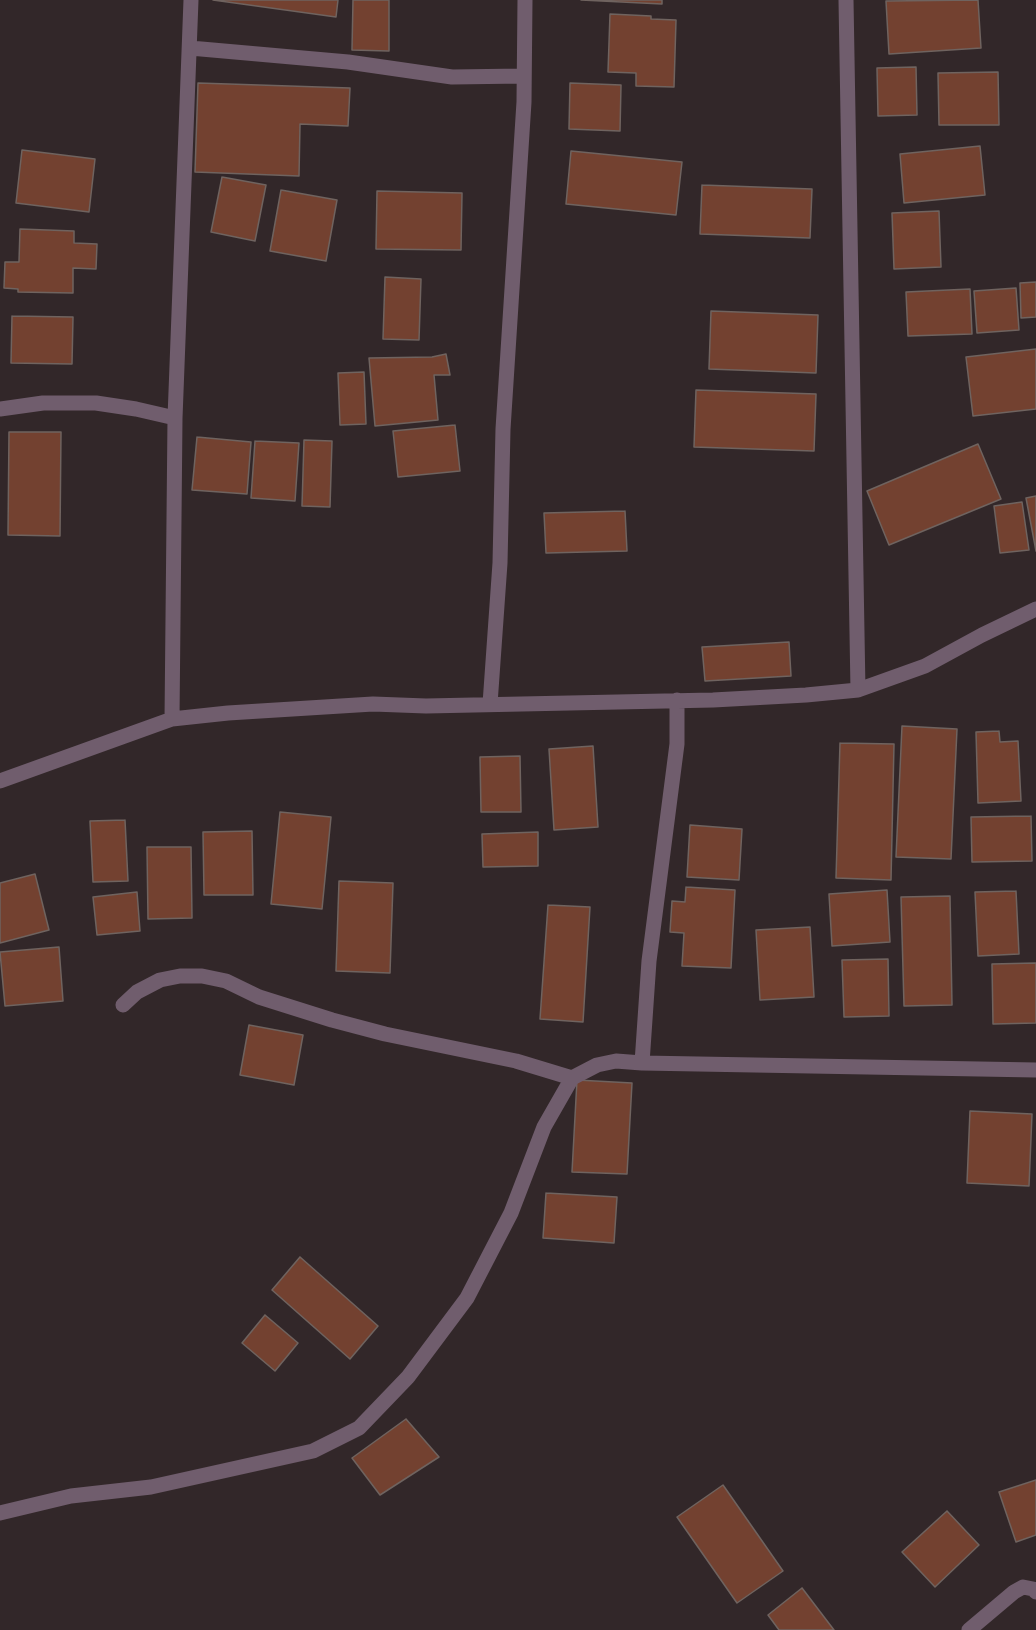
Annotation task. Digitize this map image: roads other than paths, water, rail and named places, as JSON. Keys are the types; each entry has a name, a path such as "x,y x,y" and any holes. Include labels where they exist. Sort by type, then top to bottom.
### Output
{"street":[{"path":"172,719 175,418 190,0"},
{"path":"490,704 500,563 503,429 524,102 525,0"},
{"path":"846,0 858,690"},
{"path":"190,48 348,62 452,77 523,76"},
{"path":"0,409 43,403 96,403 175,418"},
{"path":"0,781 172,719 228,712 373,704 426,706 677,700 806,695 858,690 925,666 1036,609"},
{"path":"642,1063 649,961 677,744 677,700"},
{"path":"123,1005 137,992 160,980 180,976 202,976 226,981 260,997 332,1020 385,1034 516,1061 572,1078"},
{"path":"0,1513 70,1496 151,1486 313,1451 358,1428 408,1377 467,1298 511,1213 544,1127 572,1078 597,1065 616,1061 1036,1070"},
{"path":"969,1630 1014,1592 1023,1587 1036,1592"}]}
